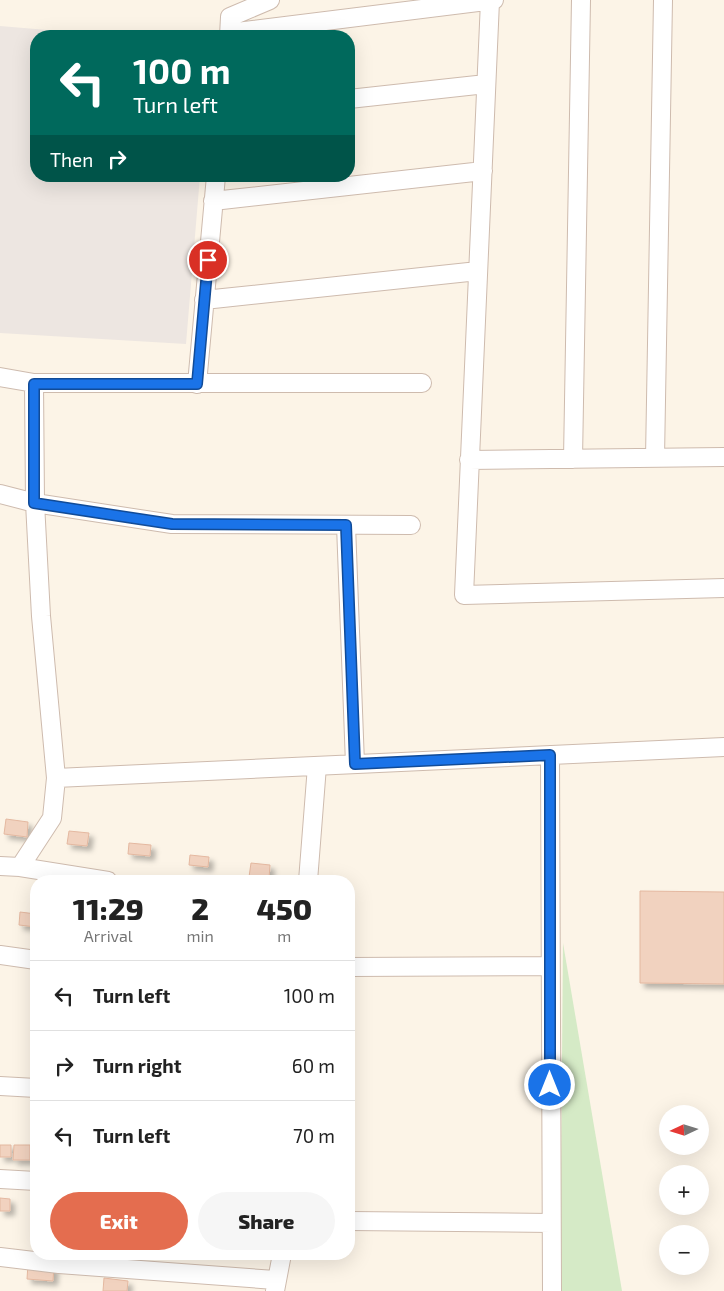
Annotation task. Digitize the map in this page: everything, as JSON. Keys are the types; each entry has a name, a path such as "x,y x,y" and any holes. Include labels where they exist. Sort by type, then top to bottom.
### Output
{"street":[{"path":"229,30 230,17 270,0"},
{"path":"572,459 581,0"},
{"path":"655,458 663,0"},
{"path":"268,30 492,1 486,84 464,595 724,588"},
{"path":"355,98 486,84"},
{"path":"213,201 482,171"},
{"path":"197,384 215,182"},
{"path":"204,300 478,272"},
{"path":"0,377 34,384 422,384"},
{"path":"20,868 52,818 56,778 41,616 34,503 34,384"},
{"path":"470,460 724,458"},
{"path":"0,494 34,503 172,524 411,525"},
{"path":"346,525 355,764"},
{"path":"56,778 724,747"},
{"path":"550,755 552,1291"},
{"path":"308,875 317,766"},
{"path":"0,866 67,875"},
{"path":"0,955 30,959"},
{"path":"355,966 550,966"},
{"path":"0,1086 30,1088"},
{"path":"0,1179 30,1181"},
{"path":"355,1222 551,1223"},
{"path":"0,1257 275,1286 281,1260"}],"shaded area":[{"path":"0,26 48,30 30,30 30,182 200,182 186,344 0,333"}],"green space":[{"path":"563,943 622,1291 560,1291"}],"building":[{"path":"6,819 28,822 27,837 4,834"},
{"path":"69,831 89,833 87,846 67,844"},
{"path":"129,843 151,845 150,856 128,854"},
{"path":"190,855 209,857 208,867 189,865"},
{"path":"251,863 270,865 269,875 249,875"},
{"path":"640,891 724,892 724,984 640,983"},
{"path":"20,912 30,913 30,926 19,925"},
{"path":"0,1145 11,1145 11,1157 0,1157"},
{"path":"14,1145 30,1145 30,1160 13,1160"},
{"path":"0,1198 10,1199 10,1211 0,1211"},
{"path":"28,1264 54,1266 53,1281 27,1279"},
{"path":"104,1278 128,1281 127,1291 103,1291"}],"route":[{"path":"208,260 197,384 34,384 34,503 172,524 346,525 355,764 550,755 550,1085"}]}
